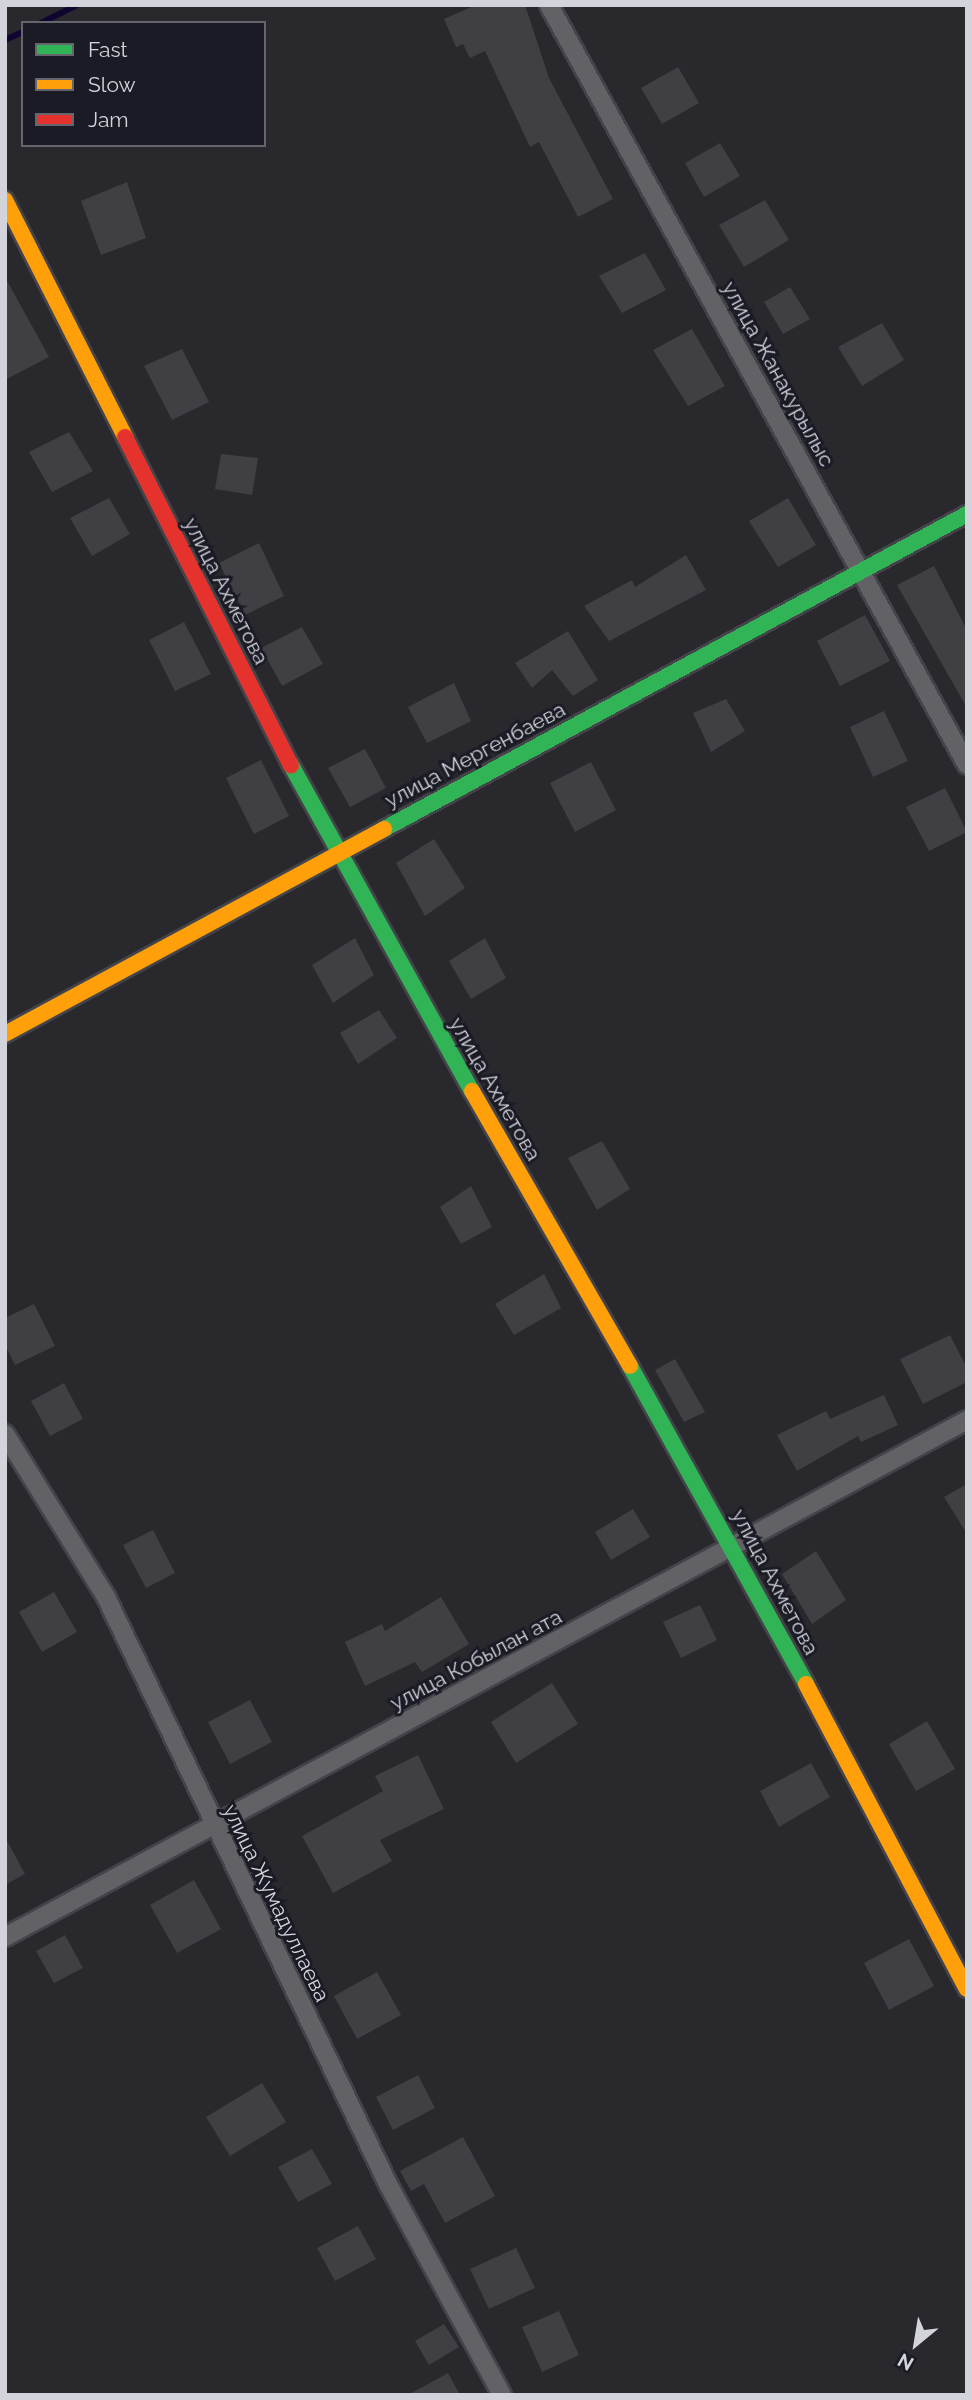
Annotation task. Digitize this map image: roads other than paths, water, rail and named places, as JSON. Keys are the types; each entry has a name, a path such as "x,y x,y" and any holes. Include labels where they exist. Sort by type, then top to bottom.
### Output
{"street":[{"name":"улица Жанакурылыс","path":"549,5 967,765"},
{"name":"улица Ахметова","path":"5,200 336,854 734,1547 967,1989"},
{"name":"улица Мергенбаева","path":"5,1034 967,514"},
{"name":"улица Кобылан ата","path":"5,1937 967,1420"},
{"name":"улица Жумадуллаева","path":"5,1434 106,1597 214,1827 389,2186 502,2395"}],"waterway":[{"path":"45,21 77,5"},
{"path":"5,40 21,33"}]}
